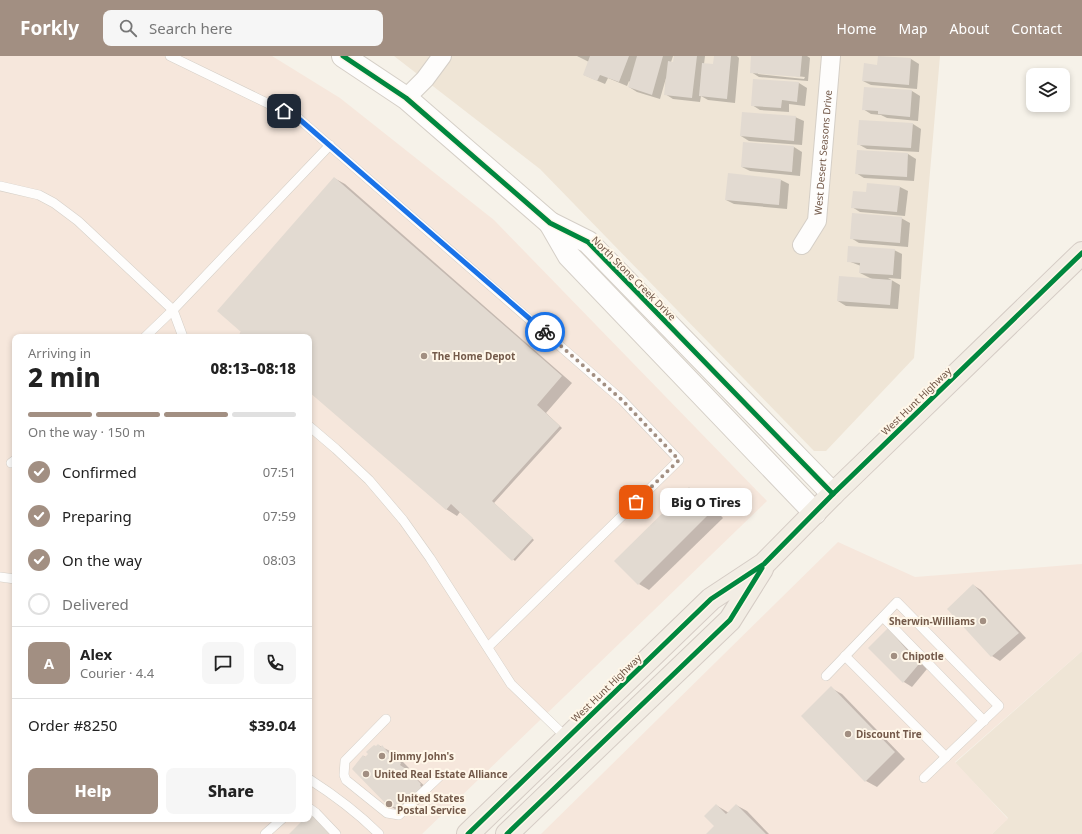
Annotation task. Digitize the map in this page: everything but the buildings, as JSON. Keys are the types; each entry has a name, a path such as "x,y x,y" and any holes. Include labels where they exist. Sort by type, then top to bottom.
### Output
{"main road":[{"name":"West Hunt Highway","path":"468,834 711,599 764,564 833,494 1082,253"},
{"name":"West Hunt Highway","path":"507,834 730,620 764,564"},
{"path":"567,738 587,757"}],"street":[{"name":"North Stone Creek Drive","path":"343,56 406,98 550,223 588,242 833,494"},
{"path":"406,98 425,79 442,56"},
{"name":"West Desert Seasons Drive","path":"802,245 817,221 832,56"},
{"name":"North Stone Creek Drive","path":"550,223 569,256 815,513"}],"lane":[{"path":"170,56 298,118 622,400 679,460 488,647"},
{"path":"148,334 330,146"},
{"path":"0,186 38,196 54,203 78,221 173,310 182,334"},
{"path":"312,429 368,480 403,520 512,684 567,738"},
{"path":"0,577 12,579"},
{"path":"826,676 897,602 999,706 924,778"},
{"path":"883,617 984,721"},
{"path":"845,656 946,757"},
{"path":"386,719 345,761 344,775 346,780 387,813 399,815 441,775"},
{"path":"312,782 364,819 379,834"},
{"path":"312,810 336,834"},
{"path":"265,834 279,822"}],"shaded area":[{"path":"0,56 272,56 340,98 494,220 767,501 422,834 0,834"},
{"path":"394,56 940,56 914,358 826,451 814,451 540,169"},
{"path":"838,542 915,577 1082,564 1082,651 955,762 1008,819 992,834 541,834"},
{"path":"1082,651 1082,834 992,834 1008,818 955,763"}],"cycle path":[{"path":"343,56 406,98 550,223 588,242 833,494"},
{"path":"468,834 711,599 764,564 833,494 1082,253"},
{"path":"507,834 730,620 762,568"}],"way so far":[{"path":"545,332 622,400 679,460 636,502"}],"place":[{"name":"The Home Depot","path":"424,356"},
{"name":"Big O Tires","path":"636,502"},
{"name":"Sherwin-Williams","path":"983,621"},
{"name":"Chipotle","path":"894,656"},
{"name":"Discount Tire","path":"848,734"},
{"name":"Jimmy John's","path":"382,756"},
{"name":"United Real Estate Alliance","path":"366,774"},
{"name":"United States Postal Service","path":"389,804"}],"route":[{"path":"284,111 298,118 545,332"}]}
